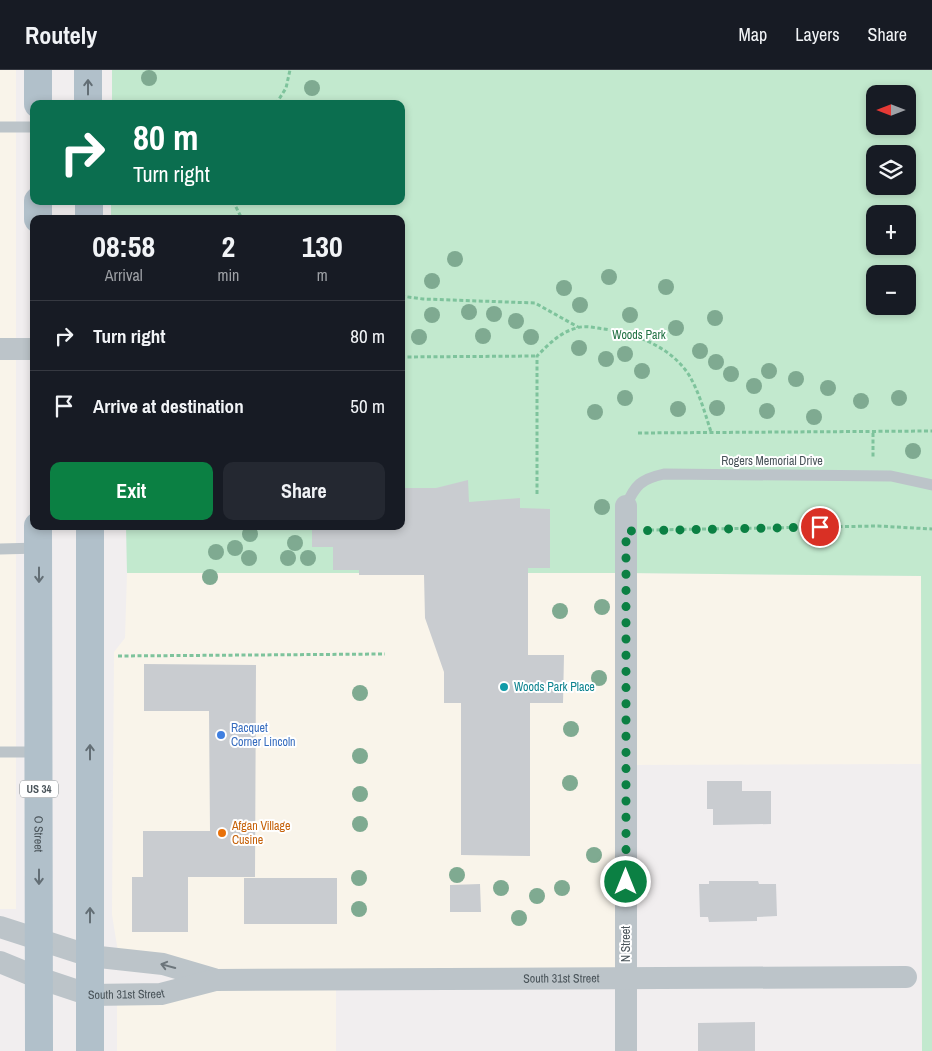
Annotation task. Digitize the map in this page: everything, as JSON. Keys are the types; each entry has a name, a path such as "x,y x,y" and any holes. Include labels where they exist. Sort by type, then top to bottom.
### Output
{"main road":[{"path":"38,70 38,100"},
{"path":"88,70 88,100"},
{"path":"90,530 90,1051"},
{"name":"O Street","path":"39,537 39,1051"}],"street":[{"path":"0,349 30,350"},
{"name":"N Street","path":"626,506 626,1051"},
{"name":"South 31st Street","path":"0,927 90,956 163,964 215,980"},
{"name":"South 31st Street","path":"0,962 39,978 90,995 161,994 215,980 906,977"}],"lane":[{"path":"0,127 30,127"},
{"name":"Rogers Memorial Drive","path":"626,506 632,491 646,478 664,474 891,476 932,485"},
{"path":"0,548 39,537"},
{"path":"0,752 40,752"}],"path":[{"path":"278,100 286,88 290,70"},
{"path":"405,297 423,299 535,302 578,327"},
{"path":"405,357 537,356 555,338 578,327 592,327 632,335 661,348 688,374 704,408 711,432"},
{"path":"537,356 537,494"},
{"path":"638,433 932,432"},
{"path":"872,433 872,461"},
{"path":"626,531 878,526 932,529"},
{"path":"126,656 384,654"}],"shaded area":[{"path":"0,70 16,70 16,909 0,909"},
{"path":"127,573 626,573 921,576 921,764 626,765 626,977 336,980 336,1051 117,1051 117,994 213,980 119,958 112,915 114,652 125,638"}],"green space":[{"name":"Woods Park","path":"112,70 932,70 932,1051 922,1051 921,576 626,573 127,573 126,530 405,530 405,215 111,215 111,205 405,205 405,100 112,100"}],"building":[{"name":"Woods Park Place","path":"468,480 469,502 520,498 520,508 550,509 550,568 528,568 528,655 564,655 563,703 530,703 530,856 461,855 461,703 444,703 444,672 425,618 424,575 359,575 359,570 333,570 333,547 312,547 312,530 405,530 405,488 436,488"},
{"path":"144,664 256,665 255,877 188,877 188,932 132,932 132,877 143,877 143,831 210,831 209,711 144,711"},
{"path":"707,781 742,781 742,791 771,791 771,824 713,825 713,809 707,809"},
{"path":"244,878 337,878 337,924 244,924"},
{"path":"709,881 758,881 759,884 776,884 777,916 757,917 757,921 709,922 708,917 700,917 699,884 709,884"},
{"path":"480,884 481,912 450,912 450,885"},
{"path":"755,1022 755,1051 698,1051 698,1023"}],"place":[{"name":"Woods Park Place","path":"504,687"},
{"name":"Racquet Corner Lincoln","path":"221,735"},
{"name":"Afgan Village Cusine","path":"222,833"}],"route":[{"path":"626,882 626,531 820,527"}]}
